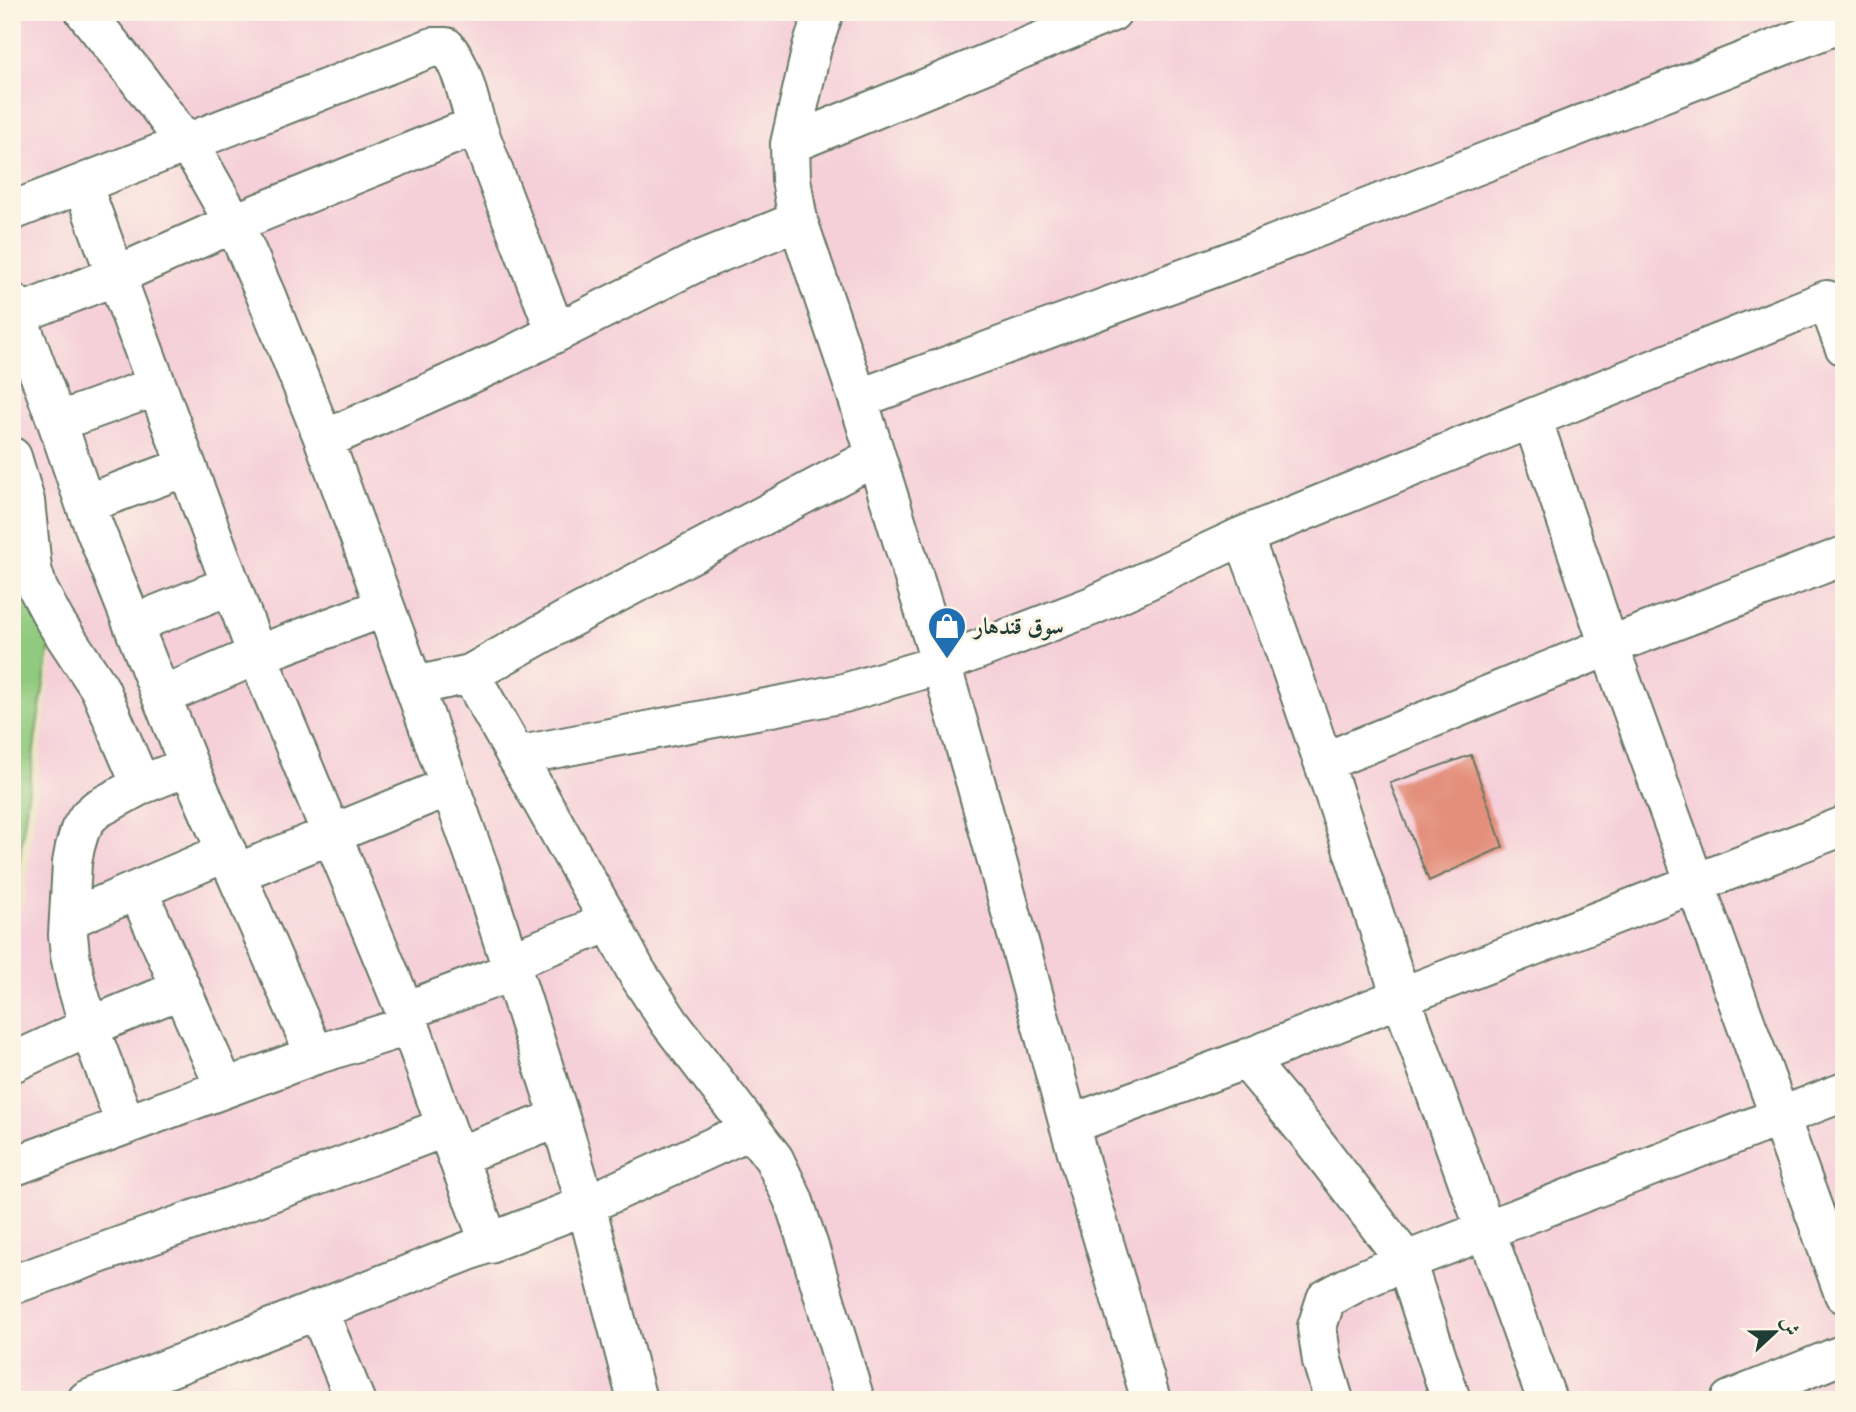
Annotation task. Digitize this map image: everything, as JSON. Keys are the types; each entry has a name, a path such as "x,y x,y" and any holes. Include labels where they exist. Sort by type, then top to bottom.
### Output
{"street":[{"path":"85,12 200,163 234,223 324,440 450,786 512,966 586,1205 637,1400"},
{"path":"824,12 790,144 791,179 798,220 942,664 1069,1125 1151,1400"},
{"path":"790,144 1112,12"},
{"path":"858,399 1242,257 1844,22"},
{"path":"12,211 433,47 446,47 453,55 556,333"},
{"path":"315,1055 189,766 85,504 14,309 117,275 234,223 477,125"},
{"path":"82,184 257,655 408,1018 490,1244"},
{"path":"324,440 506,358 701,260 798,220"},
{"path":"516,756 844,693 942,664 1092,606 1243,536 1836,297 1844,346"},
{"path":"57,422 157,386"},
{"path":"1532,418 1609,646 1844,1294"},
{"path":"414,686 470,674 876,456"},
{"path":"12,457 25,501 32,569 38,589 55,621 100,689 141,785"},
{"path":"85,504 186,467"},
{"path":"1243,536 1291,664 1401,997 1547,1400"},
{"path":"1324,762 1609,646 1844,556"},
{"path":"133,624 231,585"},
{"path":"162,696 257,655 385,607"},
{"path":"470,674 636,971 670,1023 774,1159 793,1199 855,1400"},
{"path":"126,1125 89,1027 70,955 68,935 72,863 80,830 97,809 141,785 189,766"},
{"path":"69,919 138,891 332,833 450,786"},
{"path":"1069,1125 1246,1059 1844,826"},
{"path":"138,891 225,1088"},
{"path":"12,1167 408,1018 512,966 610,922"},
{"path":"12,1063 181,989"},
{"path":"1246,1059 1306,1131 1406,1261 1451,1400"},
{"path":"1334,1400 1322,1361 1317,1327 1326,1299 1359,1281 1406,1261 1844,1092"},
{"path":"12,1285 319,1175 452,1141 560,1118"},
{"path":"87,1400 586,1205 750,1130"},
{"path":"317,1310 355,1400"},
{"path":"1730,1400 1844,1354"}],"shaded area":[{"name":"سوق قندهار","path":"12,12 1844,12 1844,1400 12,1400 12,917 24,902 59,595 12,477"}],"green space":[{"path":"12,484 58,595 15,894 12,898"}],"building":[{"path":"1471,755 1503,847 1429,881 1390,783"}],"place":[{"name":"سوق قندهار","path":"947,660"}]}
